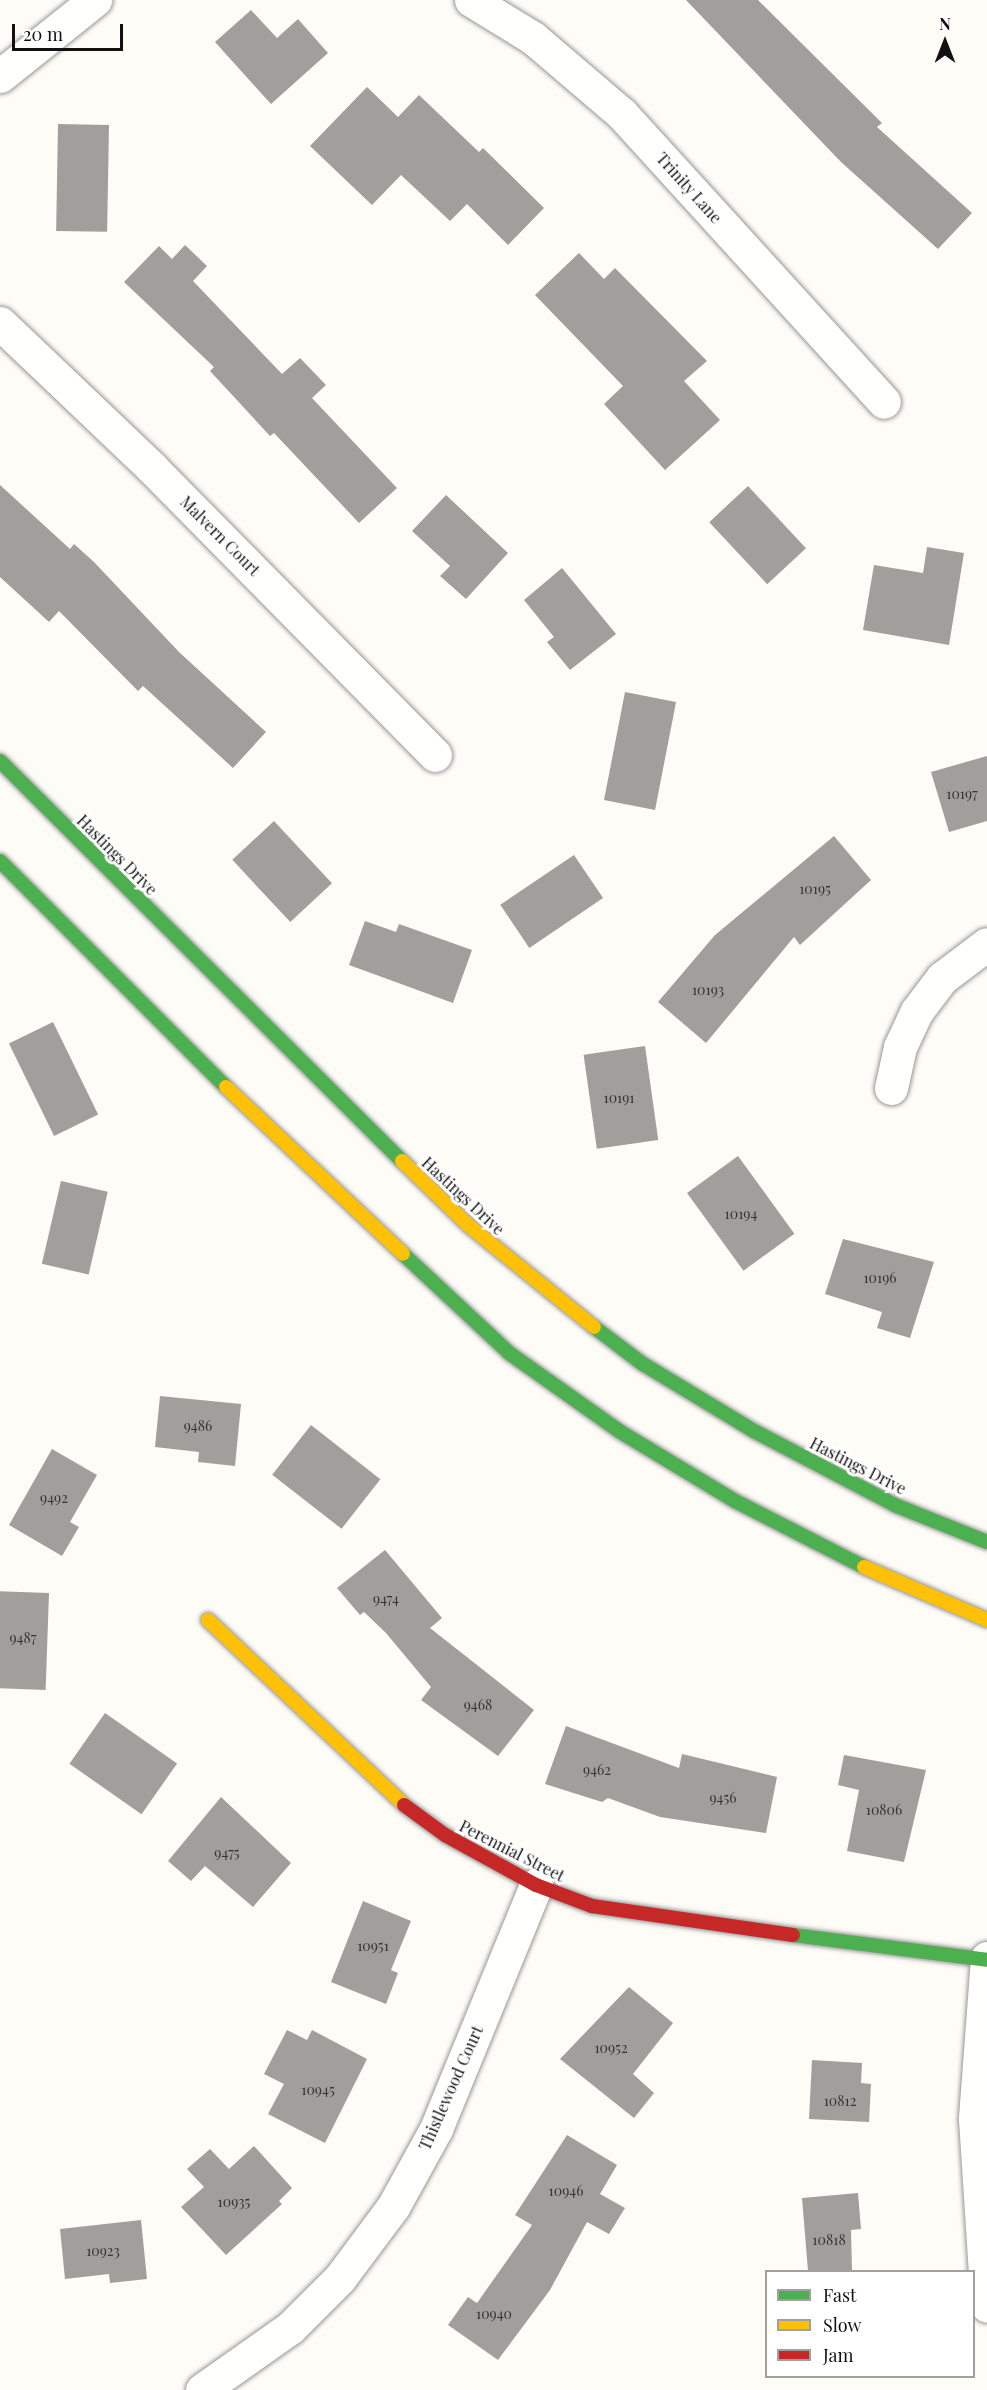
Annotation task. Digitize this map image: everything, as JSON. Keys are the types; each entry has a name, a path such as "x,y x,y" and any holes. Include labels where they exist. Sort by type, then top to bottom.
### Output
{"street":[{"path":"0,76 95,0"},
{"name":"Trinity Lane","path":"471,0 533,39 614,107 884,402"},
{"name":"Malvern Court","path":"0,322 152,468 435,755"},
{"name":"Hastings Drive","path":"0,761 299,1062 468,1226 544,1290 643,1364 754,1431 897,1506 987,1542"},
{"path":"0,861 249,1110 509,1353 619,1431 735,1501 876,1574 987,1620"},
{"path":"891,1088 900,1047 917,1011 942,978 987,944"},
{"name":"Perennial Street","path":"208,1620 388,1794 445,1835 536,1885 592,1906 663,1919 987,1959"},
{"name":"Thistlewood Court","path":"202,2390 290,2328 339,2278 393,2207 436,2128 536,1885"},
{"path":"987,1959 975,2119 987,2306"}],"building":[{"path":"686,0 758,0 882,123 877,127 972,213 938,249 841,162"},
{"path":"251,10 277,38 298,19 328,53 271,104 215,42"},
{"path":"367,87 398,117 419,95 479,152 483,148 544,208 508,245 467,204 450,221 401,175 372,205 310,146"},
{"path":"58,124 109,125 107,232 56,231"},
{"path":"185,245 207,266 193,281 282,374 300,358 326,385 312,398 397,488 359,523 274,433 270,436 210,371 214,367 124,282 159,246 172,259"},
{"path":"579,253 604,279 615,268 707,361 684,381 720,420 665,470 604,404 623,386 535,295"},
{"path":"0,485 70,549 74,544 94,562 179,652 266,732 233,768 143,686 138,691 59,611 49,622 0,577"},
{"path":"748,486 806,548 767,584 709,522"},
{"path":"446,495 508,553 466,599 440,576 450,566 412,531"},
{"path":"927,547 964,553 949,645 863,630 874,565 923,573"},
{"path":"562,568 616,634 570,670 547,642 554,637 524,600"},
{"path":"625,692 676,702 655,810 604,800"},
{"path":"987,756 987,821 949,832 931,772"},
{"path":"274,821 332,883 290,922 232,860"},
{"path":"834,836 871,880 800,945 794,937 706,1043 658,1002 715,935"},
{"path":"574,855 603,898 529,948 500,905"},
{"path":"365,921 396,932 399,924 472,950 453,1003 349,965"},
{"path":"53,1022 98,1115 54,1136 9,1043"},
{"path":"645,1046 658,1140 597,1149 584,1055"},
{"path":"738,1156 794,1234 743,1271 687,1193"},
{"path":"61,1181 108,1192 89,1275 42,1264"},
{"path":"843,1239 934,1262 910,1338 877,1328 882,1312 825,1294"},
{"path":"160,1396 241,1404 235,1466 198,1462 199,1452 155,1447"},
{"path":"311,1425 380,1479 342,1529 272,1475"},
{"path":"52,1449 97,1475 70,1522 79,1527 62,1556 9,1525"},
{"path":"385,1550 442,1618 430,1628 534,1710 498,1756 421,1700 431,1687 386,1633 364,1612 360,1615 337,1588"},
{"path":"0,1591 49,1593 46,1690 0,1688"},
{"path":"105,1713 177,1763 142,1814 69,1764"},
{"path":"566,1726 679,1768 682,1754 777,1777 766,1833 660,1817 608,1798 602,1802 545,1784"},
{"path":"844,1755 926,1770 904,1862 847,1851 859,1790 838,1785"},
{"path":"221,1797 291,1863 253,1907 205,1866 191,1881 168,1861"},
{"path":"363,1901 411,1921 391,1970 398,1973 386,2004 331,1982"},
{"path":"629,1987 673,2023 633,2074 654,2093 634,2118 560,2059"},
{"path":"287,2030 307,2040 312,2030 367,2059 325,2143 268,2114 284,2084 264,2074"},
{"path":"812,2060 862,2063 861,2083 871,2084 869,2122 809,2119"},
{"path":"567,2135 617,2165 600,2194 625,2208 609,2234 587,2222 550,2290 498,2360 448,2325 468,2297 477,2303 532,2225 515,2215"},
{"path":"254,2146 292,2188 279,2201 282,2204 226,2255 181,2207 204,2187 187,2169 210,2149 229,2169"},
{"path":"858,2193 861,2229 851,2230 852,2270 808,2270 802,2198"},
{"path":"141,2220 147,2279 110,2283 109,2274 65,2279 60,2229"}],"traffic: fast":[{"path":"0,761 402,1161"},
{"path":"0,861 226,1087"},
{"path":"403,1254 509,1353 619,1431 735,1501 864,1567"},
{"path":"594,1327 643,1364 754,1431 897,1506 987,1542"},
{"path":"793,1935 987,1960"}],"traffic: slow":[{"path":"226,1087 403,1254"},
{"path":"402,1161 468,1225 594,1327"},
{"path":"864,1567 987,1620"},
{"path":"208,1620 404,1805"}],"traffic: jam":[{"path":"404,1805 445,1835 536,1885 592,1906 793,1935"}]}
